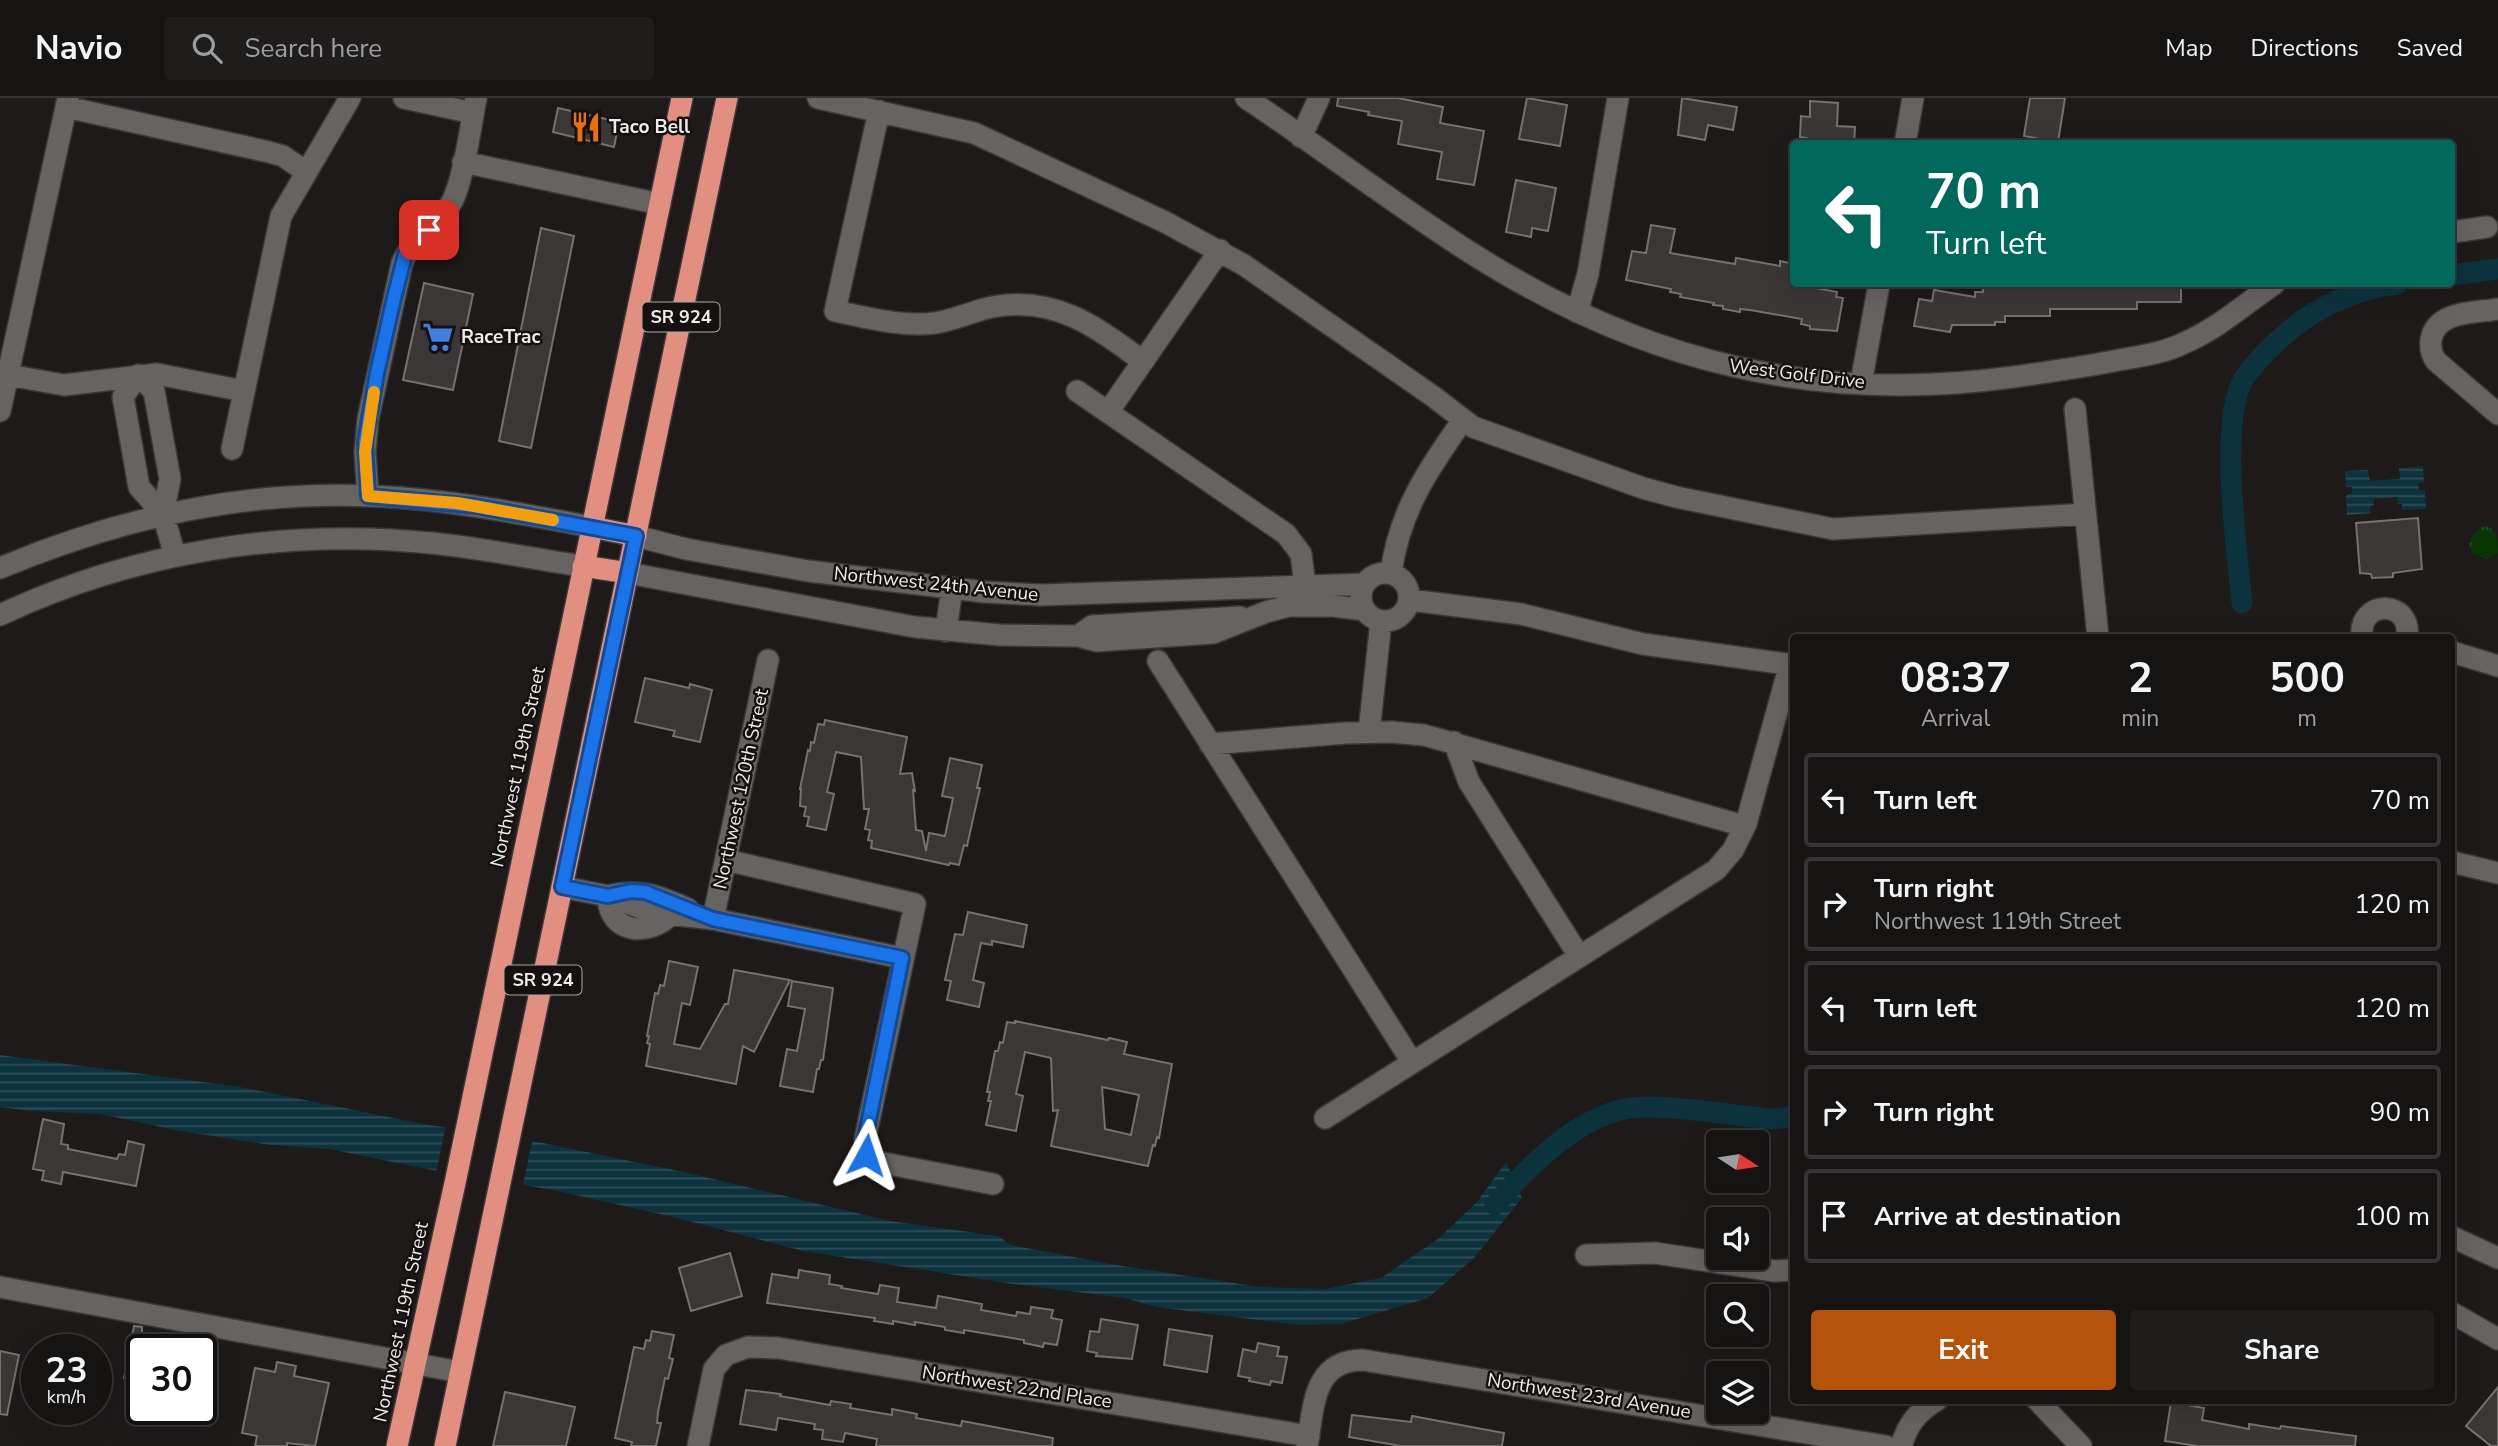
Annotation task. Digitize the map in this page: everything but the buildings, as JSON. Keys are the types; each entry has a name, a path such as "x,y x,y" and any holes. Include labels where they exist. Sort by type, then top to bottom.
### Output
{"highway":[{"name":"Northwest 119th Street","path":"397,1446 455,1183 682,98"},
{"name":"SR 924","path":"444,1446 727,98"},
{"path":"592,527 636,536"},
{"path":"583,566 628,573"}],"street":[{"path":"232,449 281,216 350,98"},
{"path":"368,496 365,452 368,419 402,263 414,241 438,222 452,202 474,106 404,98"},
{"path":"818,98 959,129 994,142 1220,250 1434,397 1463,420 1506,440 1659,493 1819,527 1848,530 2085,514"},
{"name":"West Golf Drive","path":"1246,98 1477,257 1577,312 1643,341 1728,367 1788,377 1900,386 1961,383 2046,373 2146,355 2184,344 2270,287"},
{"path":"1301,137 1319,98"},
{"path":"1577,312 1588,274 1618,98"},
{"path":"1906,140 1913,98"},
{"path":"0,411 67,102 283,156 306,172"},
{"path":"879,111 835,312 894,323 921,324 950,320 995,306 1048,307 1094,326 1142,360"},
{"path":"463,162 660,204"},
{"path":"2455,232 2487,227"},
{"path":"1108,412 1220,250"},
{"path":"1861,383 1878,287"},
{"path":"2498,309 2447,318 2432,335 2430,349 2436,361 2498,414"},
{"path":"8,375 64,385 157,374 244,391"},
{"path":"138,375 154,391 158,411 170,479 163,514"},
{"path":"138,375 123,397 139,487 163,514 175,556"},
{"path":"1077,391 1286,534 1301,554 1305,585"},
{"path":"2076,409 2098,634"},
{"path":"127,419 138,410 158,411"},
{"path":"1391,573 1395,547 1405,515 1425,477 1463,420"},
{"path":"0,568 57,545 163,514 264,499 368,496 457,503 592,527"},
{"name":"Northwest 24th Avenue","path":"636,536 686,549 785,567 952,588 1041,595 1365,584"},
{"path":"0,615 34,599 100,575 175,556 252,544 348,538 440,544 583,566"},
{"name":"Northwest 24th Avenue","path":"628,573 946,631 1078,636 1096,641 1202,635 1225,630 1250,617 1302,605 1333,606 1373,615"},
{"path":"1369,732 1373,615 1362,597 1365,584 1376,574 1391,573 1403,580 1409,593 1407,607 1396,618 1373,615"},
{"path":"946,631 952,588"},
{"path":"1203,589 1203,618"},
{"path":"1410,600 1521,614 1643,644 1790,665"},
{"path":"2362,634 2366,617 2385,608 2398,612 2403,617 2407,634"},
{"name":"Northwest 24th Avenue","path":"1078,636 1092,626 1250,617"},
{"path":"2455,653 2498,666"},
{"name":"Northwest 120th Street","path":"713,919 768,660"},
{"path":"1158,661 1412,1062"},
{"path":"1325,1118 1716,870 1733,850 1744,826 1790,672"},
{"path":"1210,744 1369,732 1411,733 1454,742 1744,826"},
{"path":"1454,742 1469,782 1579,956"},
{"path":"726,860 915,904 865,1139 866,1155 878,1162 993,1184"},
{"path":"2455,863 2498,873"},
{"path":"562,887 608,896 631,891 645,892 713,919"},
{"path":"608,896 608,910 615,919 634,929 655,927 672,913 902,958"},
{"path":"2455,1238 2498,1258"},
{"path":"1586,1255 1655,1253 1790,1270"},
{"path":"0,1287 460,1372"},
{"path":"2455,1315 2498,1339"},
{"name":"Northwest 22nd Place","path":"698,1446 714,1369 726,1355 748,1347 778,1348 1308,1441"},
{"name":"Northwest 23rd Avenue","path":"1308,1441 1319,1386 1333,1368 1347,1361 1370,1360 1886,1446"},
{"path":"1901,1446 1911,1422 1931,1404"},
{"path":"2041,1404 2081,1446"}],"green space":[{"path":"2485,526 2495,533 2498,544 2498,553 2487,559 2473,554 2470,546 2474,534"}],"water":[{"path":"2423,466 2424,482 2418,483 2419,490 2425,490 2426,509 2402,510 2402,504 2398,504 2397,497 2374,499 2374,505 2370,506 2371,513 2347,515 2346,495 2352,494 2352,487 2346,487 2345,471 2368,470 2370,481 2400,479 2399,468"},
{"path":"0,1055 240,1087 684,1172 890,1221 998,1236 1011,1245 1116,1265 1260,1287 1325,1289 1381,1278 1438,1239 1477,1202 1506,1162 1522,1198 1474,1258 1428,1298 1341,1324 1297,1325 1156,1307 1125,1298 1006,1283 803,1251 677,1218 553,1190 432,1170 329,1149 271,1145 180,1131 100,1114 0,1107"}],"pier":[{"path":"446,1124 533,1137 522,1189 436,1174"}],"waterway":[{"path":"2455,275 2498,269"},
{"path":"2242,603 2231,456 2236,400 2243,380 2271,347 2302,321 2327,306 2378,287"},
{"path":"1495,1205 1525,1172 1561,1141 1581,1127 1622,1110 1660,1107 1773,1119 1790,1117"}],"slow traffic":[{"path":"374,392 365,442 368,496 457,503 553,520"}],"place":[{"name":"Taco Bell","path":"586,127"},
{"name":"RaceTrac","path":"438,337"}],"route":[{"path":"429,230 414,241 402,263 368,419 365,452 368,496 475,506 636,536 562,887 608,896 631,891 645,892 713,919 902,958 865,1139 866,1155"}]}
